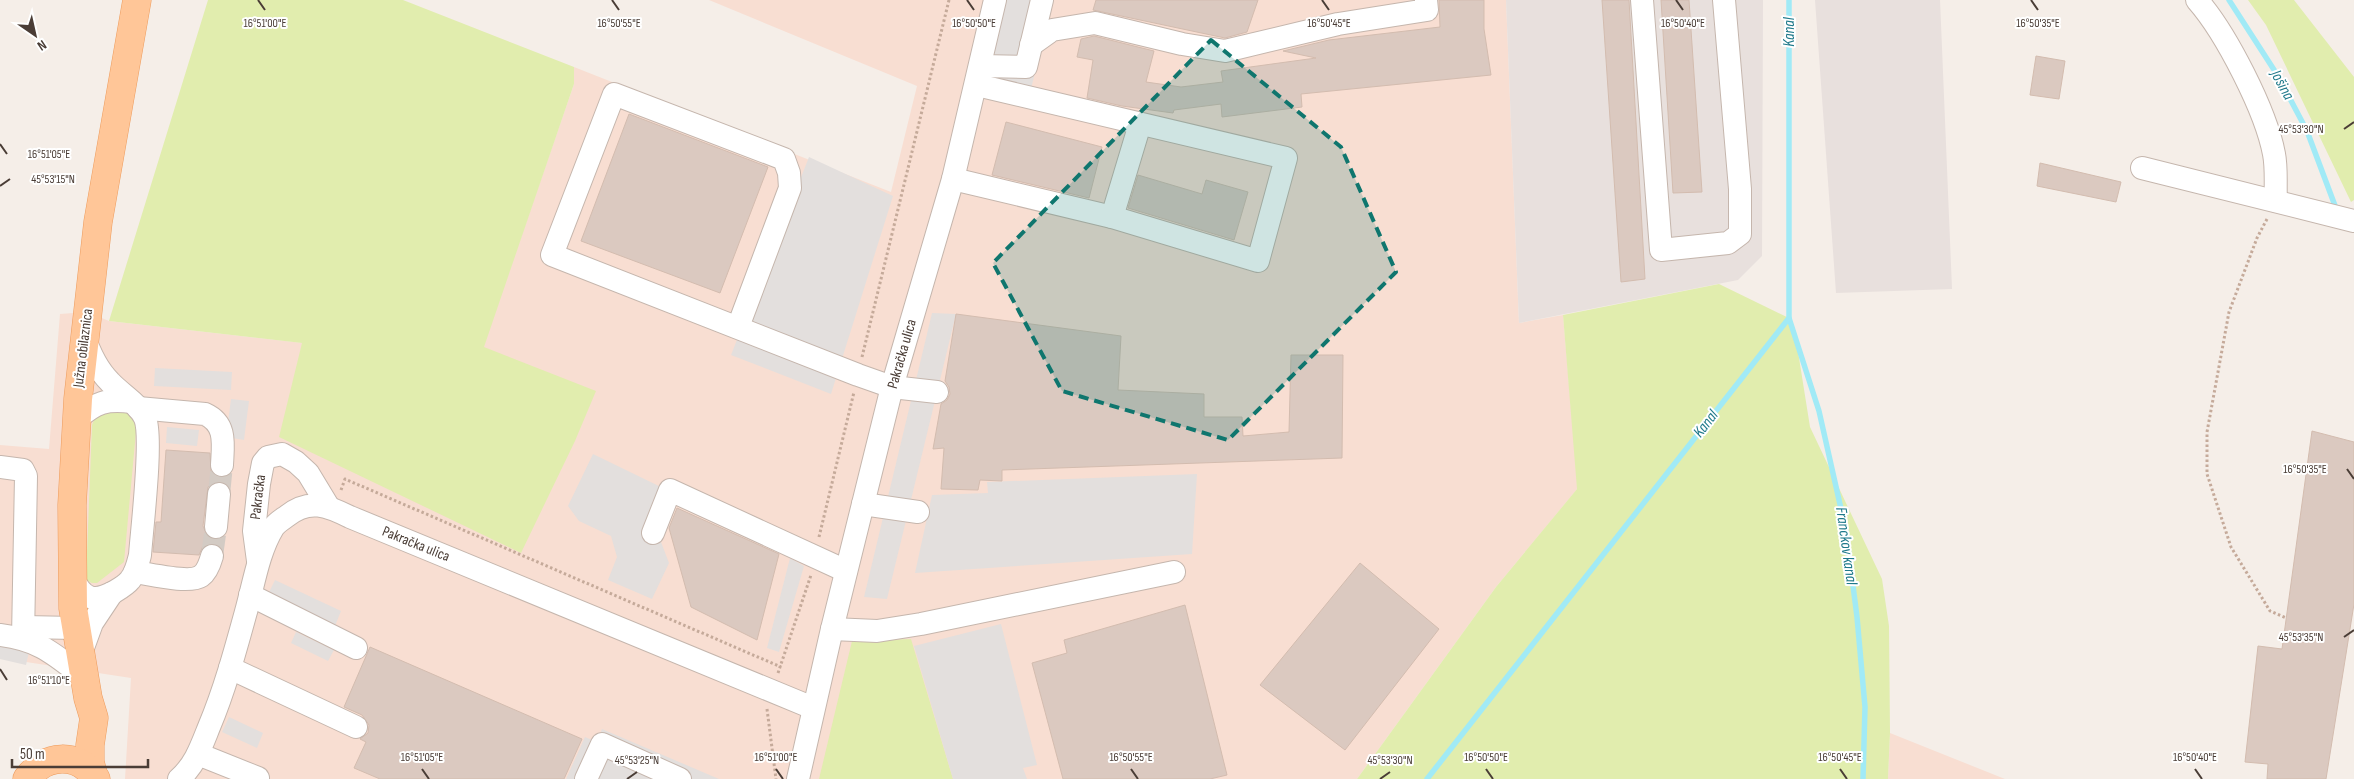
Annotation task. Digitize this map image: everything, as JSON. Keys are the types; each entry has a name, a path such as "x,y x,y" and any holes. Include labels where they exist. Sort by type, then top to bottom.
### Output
{"main road":[{"name":"Južna obilaznica","path":"94,776 90,762 90,745 94,718 84,678 75,628 72,505 84,336 98,222 137,0"},
{"name":"Južna obilaznica","path":"27,779 42,763 68,751 76,740 82,724 84,678"},
{"path":"54,759 76,761 94,776"}],"street":[{"name":"Pakračka ulica","path":"798,779 813,708 892,387 954,179 996,0"},
{"path":"979,76 1026,67 1042,0"},
{"path":"1031,45 1052,30 1094,23 1182,44 1225,51 1338,24 1427,10 1426,0"},
{"path":"1642,0 1661,250 1728,243 1740,234 1740,189 1724,0"},
{"path":"2198,0 2210,14 2255,98 2274,155 2276,201"},
{"path":"954,179 1112,217 1258,261 1286,158 1140,124 979,76"},
{"path":"738,327 790,188 789,173 784,159 614,94 552,255 892,387 937,392"},
{"path":"1112,217 1140,124"},
{"path":"2142,168 2354,221"},
{"path":"73,579 79,590 92,598 99,598 112,593 130,580 135,572 140,554 148,442 145,418 135,405 101,372 91,357 84,336"},
{"path":"77,419 100,402 116,400 135,405 205,414 220,424 223,437 222,465"},
{"name":"Pakračka","path":"258,564 254,531 259,484 263,463 268,457 282,454 296,462 308,473 332,502"},
{"path":"0,467 23,470 26,476 23,632"},
{"path":"653,534 670,490 846,571"},
{"path":"216,527 219,494"},
{"name":"Pakračka ulica","path":"187,771 217,709 258,564 274,527 292,512 309,504 332,502 350,517 813,708"},
{"path":"863,504 918,512"},
{"path":"135,572 192,580 202,576 209,566 212,556"},
{"path":"832,629 876,631 921,624 1174,572"},
{"path":"84,678 92,623 112,593"},
{"path":"250,595 356,648"},
{"path":"0,635 75,628"},
{"path":"23,632 55,654 84,678"},
{"path":"230,668 356,727"},
{"path":"586,779 602,744 680,779"},
{"path":"187,771 258,778"}],"path":[{"path":"860,364 949,0"},
{"path":"2276,201 2257,238 2229,312 2207,432 2208,474 2231,547 2270,611 2286,618"},
{"path":"778,674 812,573 854,391"},
{"path":"332,502 345,479 780,667"},
{"path":"766,704 776,779"}],"highlighted area":[{"path":"1211,40 1341,147 1396,272 1228,440 1062,391 993,263"}],"shaded area":[{"path":"709,0 1506,0 1519,323 1563,315 1578,488 1496,587 1357,779 125,779 131,678 0,658 0,445 49,449 60,314 87,312 109,321 303,343 483,347 574,84 574,67 891,192 917,86"},
{"path":"1005,0 1053,0 1029,97 986,87"},
{"path":"1506,0 1763,0 1762,256 1738,280 1519,323"},
{"path":"1815,0 1940,0 1952,289 1836,293"},
{"path":"809,157 893,196 831,394 731,355"},
{"path":"932,313 956,314 887,599 864,597"},
{"path":"155,368 232,372 231,390 154,386"},
{"path":"231,399 249,401 244,440 226,437"},
{"path":"167,427 199,430 197,446 166,443"},
{"path":"593,454 665,489 653,521 669,563 652,599 608,580 617,557 611,536 579,521 568,506"},
{"path":"1197,474 1192,554 915,573 932,495 988,493 987,482"},
{"path":"790,558 804,566 779,652 767,648"},
{"path":"275,580 341,611 335,626 268,594"},
{"path":"1001,624 1037,765 1023,768 1027,779 953,779 914,646"},
{"path":"296,632 334,650 328,661 291,643"},
{"path":"0,645 29,652 26,665 0,659"},
{"path":"229,717 263,733 257,748 222,732"},
{"path":"602,729 719,779 566,779 585,737 597,742"},
{"path":"1890,733 2005,779 1888,779"}],"green space":[{"path":"208,0 403,0 574,67 574,84 484,347 596,391 575,441 521,553 279,437 302,343 109,321"},
{"path":"2248,0 2294,0 2354,77 2354,200 2351,202 2266,25"},
{"path":"1719,284 1789,318 1796,339 1810,427 1882,579 1889,626 1890,733 1888,779 1357,779 1496,587 1577,489 1563,315"},
{"path":"128,409 137,421 124,562 97,583 92,583 86,580 92,425 97,413"},
{"path":"911,639 953,779 819,779 852,641"}],"building":[{"path":"1096,0 1258,0 1247,32 1225,38 1093,10"},
{"path":"1439,0 1484,0 1484,29 1491,75 1301,94 1302,107 1222,117 1221,104 1174,110 1173,113 1122,106 1087,98 1093,60 1077,57 1081,39 1094,36 1154,51 1146,82 1181,87 1223,82 1221,71 1316,58 1283,51 1329,40 1440,27"},
{"path":"1602,0 1629,0 1645,279 1621,282"},
{"path":"1661,0 1689,0 1702,192 1673,193"},
{"path":"2036,56 2065,61 2059,99 2030,95"},
{"path":"629,114 768,167 720,293 581,241"},
{"path":"1006,122 1102,147 1089,198 992,175"},
{"path":"2040,163 2121,182 2116,202 2037,186"},
{"path":"1138,175 1202,194 1206,180 1248,192 1234,240 1128,208"},
{"path":"956,314 1121,336 1118,390 1204,394 1204,417 1242,417 1243,436 1289,432 1291,355 1343,355 1342,458 1002,470 1002,481 980,480 978,490 941,489 944,448 933,449 941,404 947,400 950,394 949,387 945,381"},
{"path":"2312,431 2354,442 2354,604 2326,779 2267,779 2268,764 2245,762 2258,646 2282,649"},
{"path":"166,450 210,453 211,471 221,478 229,476 228,485 220,481 213,482 208,487 203,526 208,537 217,540 217,544 209,543 203,546 199,555 153,552 156,522 161,522"},
{"path":"677,508 779,554 757,640 691,607 669,528"},
{"path":"1360,563 1439,629 1345,750 1260,685"},
{"path":"1185,605 1227,775 1210,779 1063,779 1032,663 1067,653 1064,640"},
{"path":"370,647 582,739 564,779 380,779 354,768 366,742 360,739 368,733 369,725 362,715 344,707"}],"waterway":[{"name":"Kanal","path":"1427,779 1789,318 1789,0"},
{"name":"Jošina","path":"2229,0 2278,76 2307,131 2337,211"},
{"name":"Franckov kanal","path":"1789,318 1819,411 1846,531 1857,617 1865,707 1863,779"}],"tunnel":[{"path":"219,494 222,465"},
{"path":"212,556 216,527"}]}
